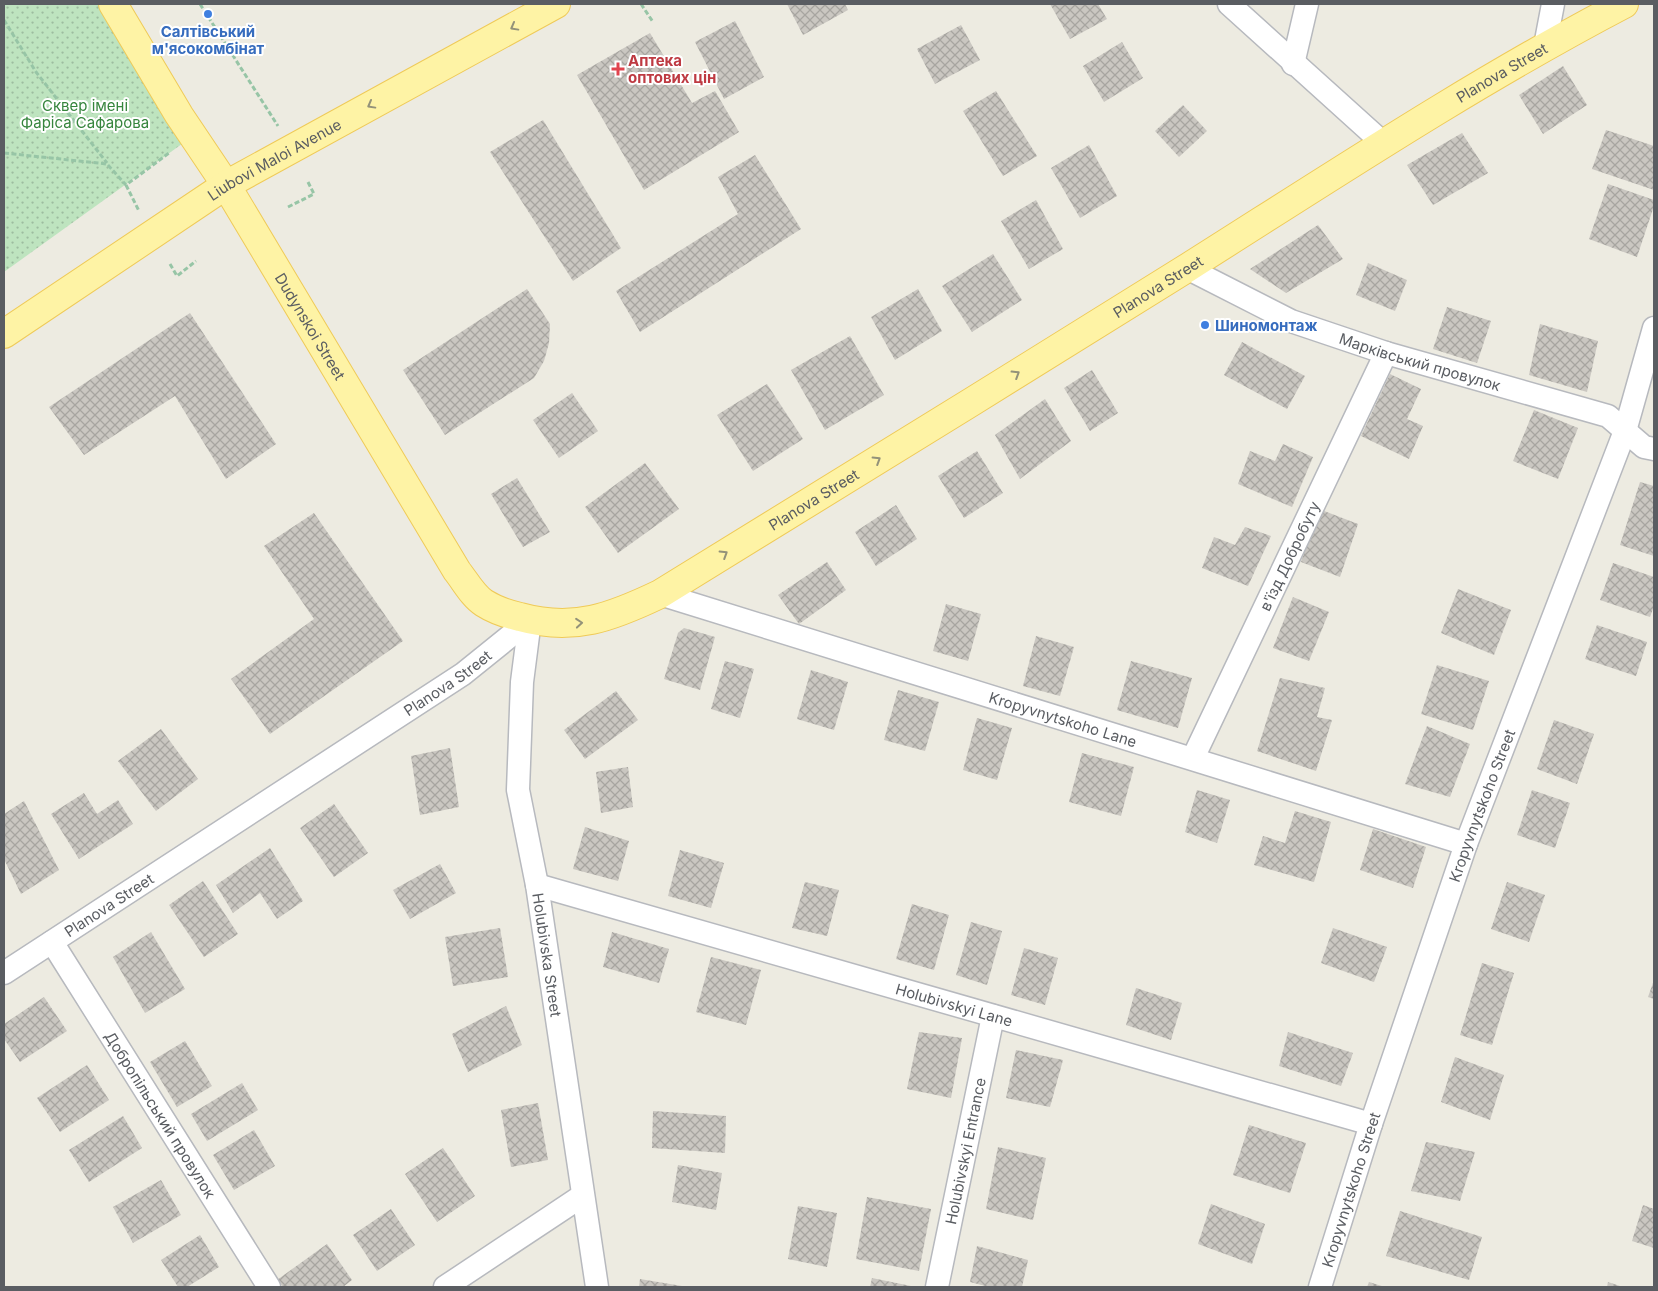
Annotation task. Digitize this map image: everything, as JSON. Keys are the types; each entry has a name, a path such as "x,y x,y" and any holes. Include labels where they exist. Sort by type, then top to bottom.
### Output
{"main road":[{"name":"Dudynskoi Street","path":"113,4 179,115 226,185 457,571 482,602 503,613 530,620"},
{"name":"Liubovi Maloi Avenue","path":"4,334 226,185 556,4"},
{"name":"Planova Street","path":"530,620 559,624 583,623 608,617 660,594 1187,268 1383,143 1545,46 1624,4"}],"street":[{"path":"1229,4 1293,64 1383,143"},
{"path":"1293,64 1307,4"},
{"path":"1545,46 1553,4"},
{"name":"Марківський провулок","path":"1187,268 1291,321 1386,353 1608,416 1644,447 1654,449"},
{"name":"Kropyvnytskoho Street","path":"1320,1287 1371,1124 1466,844 1625,431 1654,328"},
{"name":"в'їзд Добробуту","path":"1192,758 1386,353"},
{"name":"Kropyvnytskoho Lane","path":"660,594 1466,844"},
{"name":"Holubivska Street","path":"530,620 522,682 518,790 537,885 597,1287"},
{"name":"Planova Street","path":"4,973 463,674 530,620"},
{"name":"Holubivskyi Lane","path":"537,885 1371,1124"},
{"name":"Добропільський провулок","path":"52,942 269,1287"},
{"name":"Holubivskyi Entrance","path":"937,1287 992,1016"},
{"path":"445,1287 582,1196"}],"path":[{"path":"200,4 280,129"},
{"path":"641,4 653,22"},
{"path":"4,20 36,72 107,164 126,185 141,214"},
{"path":"4,153 107,164"},
{"path":"126,185 169,153"},
{"path":"288,207 314,194 307,180"},
{"path":"170,264 177,276 196,262"}],"green space":[{"name":"Сквер імені Фаріса Сафарова","path":"4,4 112,4 193,136 4,272"}],"building":[{"path":"787,4 845,4 848,10 803,35"},
{"path":"1050,4 1098,4 1107,19 1070,39"},
{"path":"735,21 764,77 724,99 695,42"},
{"path":"961,25 980,60 935,84 917,49"},
{"path":"650,33 692,103 715,91 739,132 644,190 577,75"},
{"path":"1122,42 1143,78 1104,102 1083,66"},
{"path":"1563,66 1587,105 1543,134 1519,95"},
{"path":"996,91 1037,156 1003,176 963,111"},
{"path":"1183,105 1207,131 1179,157 1155,131"},
{"path":"543,120 621,248 573,281 490,152"},
{"path":"1606,130 1654,146 1654,190 1592,169"},
{"path":"1462,133 1488,173 1433,205 1407,165"},
{"path":"1089,145 1117,196 1080,218 1051,168"},
{"path":"755,155 801,229 640,332 616,291 738,214 718,177"},
{"path":"1608,184 1654,200 1654,206 1637,257 1589,239"},
{"path":"1036,200 1063,249 1029,269 1001,221"},
{"path":"1318,225 1343,259 1286,293 1250,269"},
{"path":"993,254 1022,300 972,332 942,286"},
{"path":"1368,263 1407,280 1395,311 1356,295"},
{"path":"527,289 550,324 549,343 544,361 534,378 445,435 403,370"},
{"path":"918,289 942,331 895,360 871,317"},
{"path":"1447,307 1491,321 1477,363 1433,349"},
{"path":"190,313 276,444 226,479 175,396 84,455 49,407"},
{"path":"1540,324 1598,341 1587,392 1529,375"},
{"path":"850,336 884,395 825,430 791,370"},
{"path":"1242,342 1305,376 1287,409 1224,375"},
{"path":"1092,370 1118,413 1090,431 1064,388"},
{"path":"1390,374 1421,389 1407,419 1423,426 1409,459 1361,436"},
{"path":"767,384 803,439 753,471 717,415"},
{"path":"572,393 598,431 559,458 533,420"},
{"path":"1045,399 1071,441 1020,479 995,435"},
{"path":"1534,410 1578,428 1558,479 1513,461"},
{"path":"1283,444 1313,457 1292,507 1238,484 1250,451 1275,461"},
{"path":"977,451 1003,493 964,518 938,476"},
{"path":"645,463 679,509 618,553 585,507"},
{"path":"517,478 550,532 523,547 491,494"},
{"path":"1640,482 1654,486 1654,556 1620,545"},
{"path":"896,505 917,539 876,566 855,532"},
{"path":"1319,509 1358,524 1340,577 1301,562"},
{"path":"314,513 403,641 270,734 231,679 314,619 264,546"},
{"path":"1245,527 1271,536 1248,586 1202,568 1214,537 1235,545"},
{"path":"827,562 846,590 799,624 778,595"},
{"path":"1613,563 1654,577 1654,606 1650,617 1600,600"},
{"path":"1458,589 1511,610 1494,655 1441,633"},
{"path":"1293,597 1329,612 1309,661 1273,648"},
{"path":"946,604 981,614 968,661 933,651"},
{"path":"1597,625 1647,642 1636,676 1585,659"},
{"path":"684,628 715,637 700,690 664,679 678,633"},
{"path":"1036,636 1074,647 1060,696 1023,686"},
{"path":"725,661 754,669 740,718 711,709"},
{"path":"1131,661 1192,678 1178,728 1117,710"},
{"path":"1437,665 1489,681 1473,730 1421,714"},
{"path":"811,670 848,682 834,730 797,719"},
{"path":"1280,678 1325,688 1317,717 1332,720 1316,771 1257,751"},
{"path":"898,690 939,702 925,751 884,740"},
{"path":"616,691 638,720 585,759 564,730"},
{"path":"977,718 1012,728 997,780 963,770"},
{"path":"1554,720 1594,734 1577,784 1537,769"},
{"path":"1427,726 1470,744 1450,797 1405,784"},
{"path":"161,729 198,779 156,811 118,761"},
{"path":"450,748 459,807 420,815 411,756"},
{"path":"1082,753 1134,767 1121,816 1069,802"},
{"path":"628,767 633,807 601,813 596,772"},
{"path":"1197,790 1230,800 1217,843 1185,832"},
{"path":"1532,790 1570,803 1555,848 1517,835"},
{"path":"84,793 97,814 118,800 133,824 79,859 51,814"},
{"path":"24,801 59,870 21,894 4,859 4,814"},
{"path":"334,804 368,853 334,877 300,828"},
{"path":"1295,811 1331,822 1314,882 1254,865 1263,836 1285,843"},
{"path":"585,827 629,841 618,881 573,869"},
{"path":"1373,829 1426,847 1413,888 1360,870"},
{"path":"270,848 303,901 277,919 260,893 233,913 216,885"},
{"path":"680,850 724,863 711,908 668,896"},
{"path":"440,864 456,893 410,919 393,890"},
{"path":"203,881 238,934 204,957 169,905"},
{"path":"805,882 839,890 827,936 792,928"},
{"path":"1507,882 1545,895 1529,942 1491,929"},
{"path":"912,904 949,915 934,970 896,959"},
{"path":"971,922 1002,931 987,985 956,975"},
{"path":"500,928 508,977 453,986 445,937"},
{"path":"1333,928 1387,947 1374,982 1321,963"},
{"path":"151,932 185,989 145,1013 113,957"},
{"path":"612,932 669,949 659,983 603,967"},
{"path":"1024,948 1058,958 1045,1005 1011,995"},
{"path":"711,957 761,970 746,1025 696,1012"},
{"path":"1482,963 1514,973 1492,1045 1460,1035"},
{"path":"1654,980 1654,999 1648,997"},
{"path":"1136,988 1182,1003 1171,1040 1126,1025"},
{"path":"44,997 67,1031 20,1062 4,1039 4,1024"},
{"path":"506,1006 522,1045 468,1072 452,1034"},
{"path":"919,1032 962,1038 951,1098 907,1089"},
{"path":"1288,1032 1353,1053 1341,1086 1279,1066"},
{"path":"185,1041 212,1086 177,1107 150,1062"},
{"path":"1016,1050 1063,1060 1050,1107 1006,1098"},
{"path":"1455,1057 1504,1075 1490,1120 1441,1102"},
{"path":"87,1065 109,1100 60,1132 37,1098"},
{"path":"242,1083 258,1110 207,1141 191,1114"},
{"path":"538,1103 548,1160 511,1167 501,1110"},
{"path":"653,1111 726,1116 725,1153 652,1148"},
{"path":"123,1116 142,1148 89,1182 69,1150"},
{"path":"1249,1125 1306,1143 1290,1193 1233,1175"},
{"path":"254,1130 275,1166 234,1190 213,1155"},
{"path":"1426,1142 1475,1152 1460,1201 1411,1191"},
{"path":"998,1147 1046,1158 1033,1220 986,1209"},
{"path":"443,1148 475,1196 437,1222 405,1174"},
{"path":"678,1165 722,1173 716,1210 672,1202"},
{"path":"161,1180 181,1215 133,1243 113,1207"},
{"path":"867,1197 931,1209 919,1271 856,1259"},
{"path":"1211,1204 1265,1224 1252,1264 1198,1244"},
{"path":"1643,1205 1654,1209 1654,1248 1632,1241"},
{"path":"798,1206 837,1213 827,1267 788,1259"},
{"path":"391,1209 415,1245 377,1271 353,1235"},
{"path":"1400,1211 1482,1237 1469,1280 1386,1256"},
{"path":"200,1235 219,1267 187,1287 178,1287 161,1260"},
{"path":"327,1244 352,1280 343,1287 283,1287 277,1280"},
{"path":"977,1246 1028,1260 1022,1287 989,1287 970,1282"},
{"path":"872,1278 911,1286 870,1287"},
{"path":"640,1279 682,1286 682,1287 639,1287"},
{"path":"1369,1282 1385,1287 1367,1287"},
{"path":"1608,1282 1623,1287 1607,1287"}],"place":[{"name":"Салтівський м'ясокомбінат","path":"208,14"},
{"name":"Аптека оптових цін","path":"618,69"},
{"name":"Шиномонтаж","path":"1205,325"}]}
